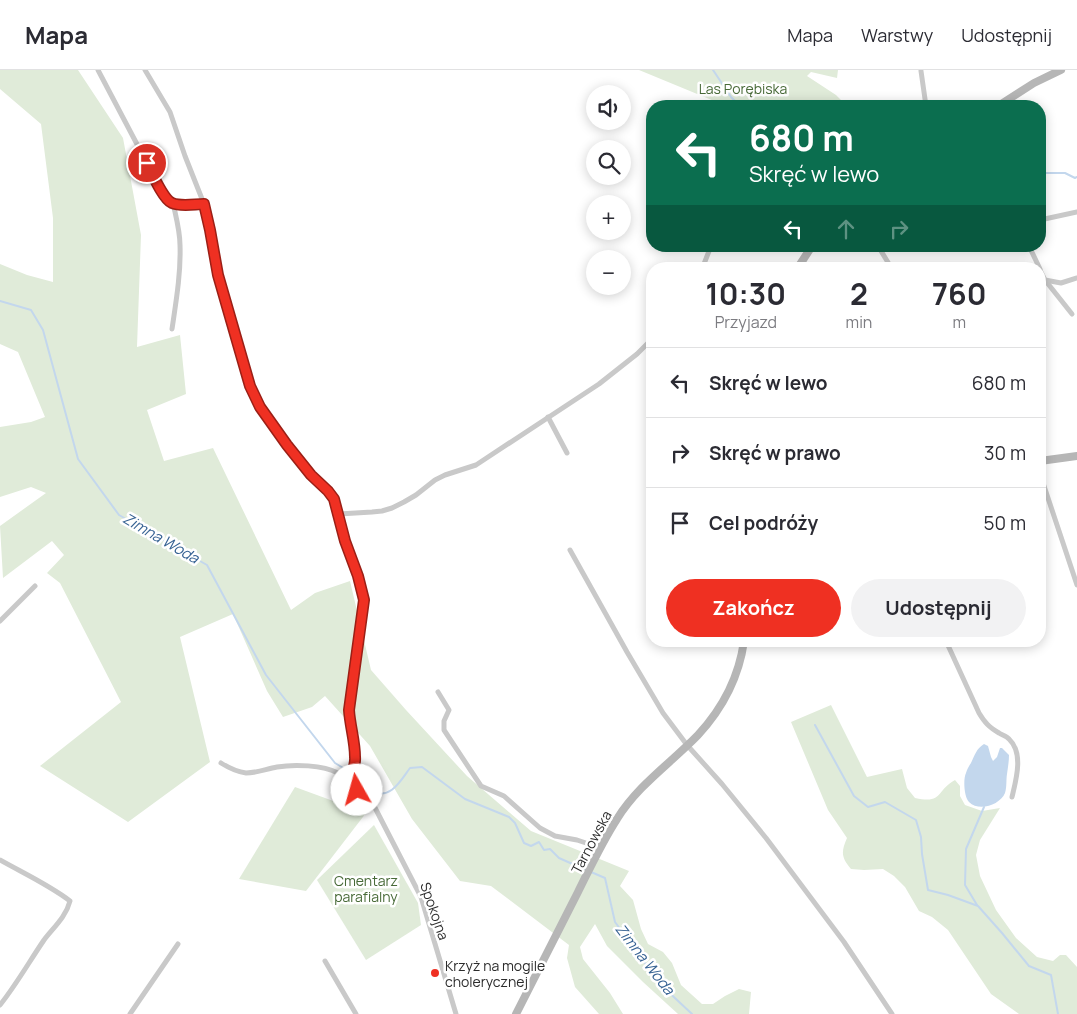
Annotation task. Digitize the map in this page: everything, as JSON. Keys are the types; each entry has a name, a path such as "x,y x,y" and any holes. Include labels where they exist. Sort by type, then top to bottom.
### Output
{"main road":[{"path":"1007,100 1034,83 1061,70"},
{"path":"1046,459 1077,456"},
{"name":"Tarnowska","path":"516,1014 616,819 645,784 710,721 736,674 743,647"}],"street":[{"path":"98,70 167,199 173,203 204,204"},
{"path":"146,70 170,112 204,204 218,275 250,386 260,407 287,445 311,475 334,499 345,541 358,576 364,600 349,710 355,755 352,782"},
{"path":"921,71 925,100"},
{"path":"172,329 178,287 180,245 173,203"},
{"path":"1046,219 1077,212"},
{"path":"1046,281 1061,283 1077,278"},
{"path":"1046,285 1072,314"},
{"path":"339,514 382,511 404,502 444,475 476,465 599,384 646,345"},
{"path":"548,417 567,453"},
{"path":"1046,492 1077,585"},
{"path":"570,550 663,713 687,745 766,838 844,942 892,1014"},
{"path":"0,621 35,586"},
{"path":"949,647 986,724 1009,739 1015,748 1017,757 1016,777 1012,797"},
{"path":"438,692 449,710 444,721 444,730 481,786 504,796 540,828 555,836 577,840 601,848"},
{"name":"Spokojna","path":"221,763 234,770 246,772 261,772 277,767 290,766 318,767 336,772 352,782 357,790 371,800 421,897 456,1014"},
{"path":"0,860 70,901 68,910 45,939 0,1005"},
{"path":"130,1014 178,944"},
{"path":"325,961 356,1014"}],"green space":[{"path":"0,70 78,70 123,138 141,235 137,347 180,335 186,394 147,410 164,461 213,448 291,610 315,593 350,581 371,670 406,710 467,776 531,831 629,871 620,886 633,900 641,929 648,944 663,952 672,963 681,985 702,1004 713,1004 739,989 751,992 749,1014 678,1014 607,946 595,924 580,947 583,959 610,993 623,1014 599,1014 575,987 567,958 569,945 491,886 460,881 412,819 370,746 325,696 312,707 283,717 267,691 233,614 180,637 210,762 128,822 40,766 121,702 60,583 47,573 64,555 52,541 3,578 0,526 46,493 31,487 0,497 0,427 31,422 45,417 18,352 0,344 0,264 27,275 53,282 53,218 41,124 0,89"},
{"name":"Las Porębiska","path":"639,70 838,70 837,78 811,72 807,76 841,100 712,100"},
{"path":"831,705 867,777 902,769 907,788 915,798 924,799 935,798 955,780 960,786 960,796 965,805 982,811 1000,808 980,840 976,855 980,876 996,910 1016,938 1037,957 1053,961 1060,955 1066,955 1077,967 1077,1014 1019,1014 991,994 948,930 932,917 919,911 905,887 894,876 883,869 851,869 845,861 843,854 847,838 828,810 791,722"},
{"path":"295,787 366,813 306,891 239,879"},
{"name":"Cmentarz parafialny","path":"374,825 418,903 421,925 366,960 317,880"}],"water":[{"path":"984,744 988,746 993,761 997,757 1000,748 1002,748 1009,755 1009,762 1005,793 999,801 983,807 973,805 967,800 964,779 976,752"}],"waterway":[{"path":"713,70 734,100"},
{"path":"1046,173 1065,173 1075,178 1077,177"},
{"name":"Zimna Woda","path":"0,301 31,310 43,330 78,459 119,515 207,565 266,675 335,763 350,772"},
{"path":"815,725 854,796 868,807 885,802 916,820 921,837 928,890 978,906 1029,966 1051,975 1058,1014"},
{"name":"Zimna Woda","path":"357,777 370,790 384,793 394,788 410,768 422,767 465,799 509,817 515,823 524,843 531,846 539,842 544,850 550,849 559,858 586,870"},
{"path":"977,905 965,885 966,849 984,807"},
{"name":"Zimna Woda","path":"591,872 605,878 615,922 661,985 692,1014"}],"place":[{"name":"Krzyż na mogile cholerycznej","path":"435,973"}],"route":[{"path":"147,163 167,199 173,203 204,204 218,275 250,386 260,407 287,445 311,475 334,499 364,600 349,710 355,755 352,782 357,790"}]}
